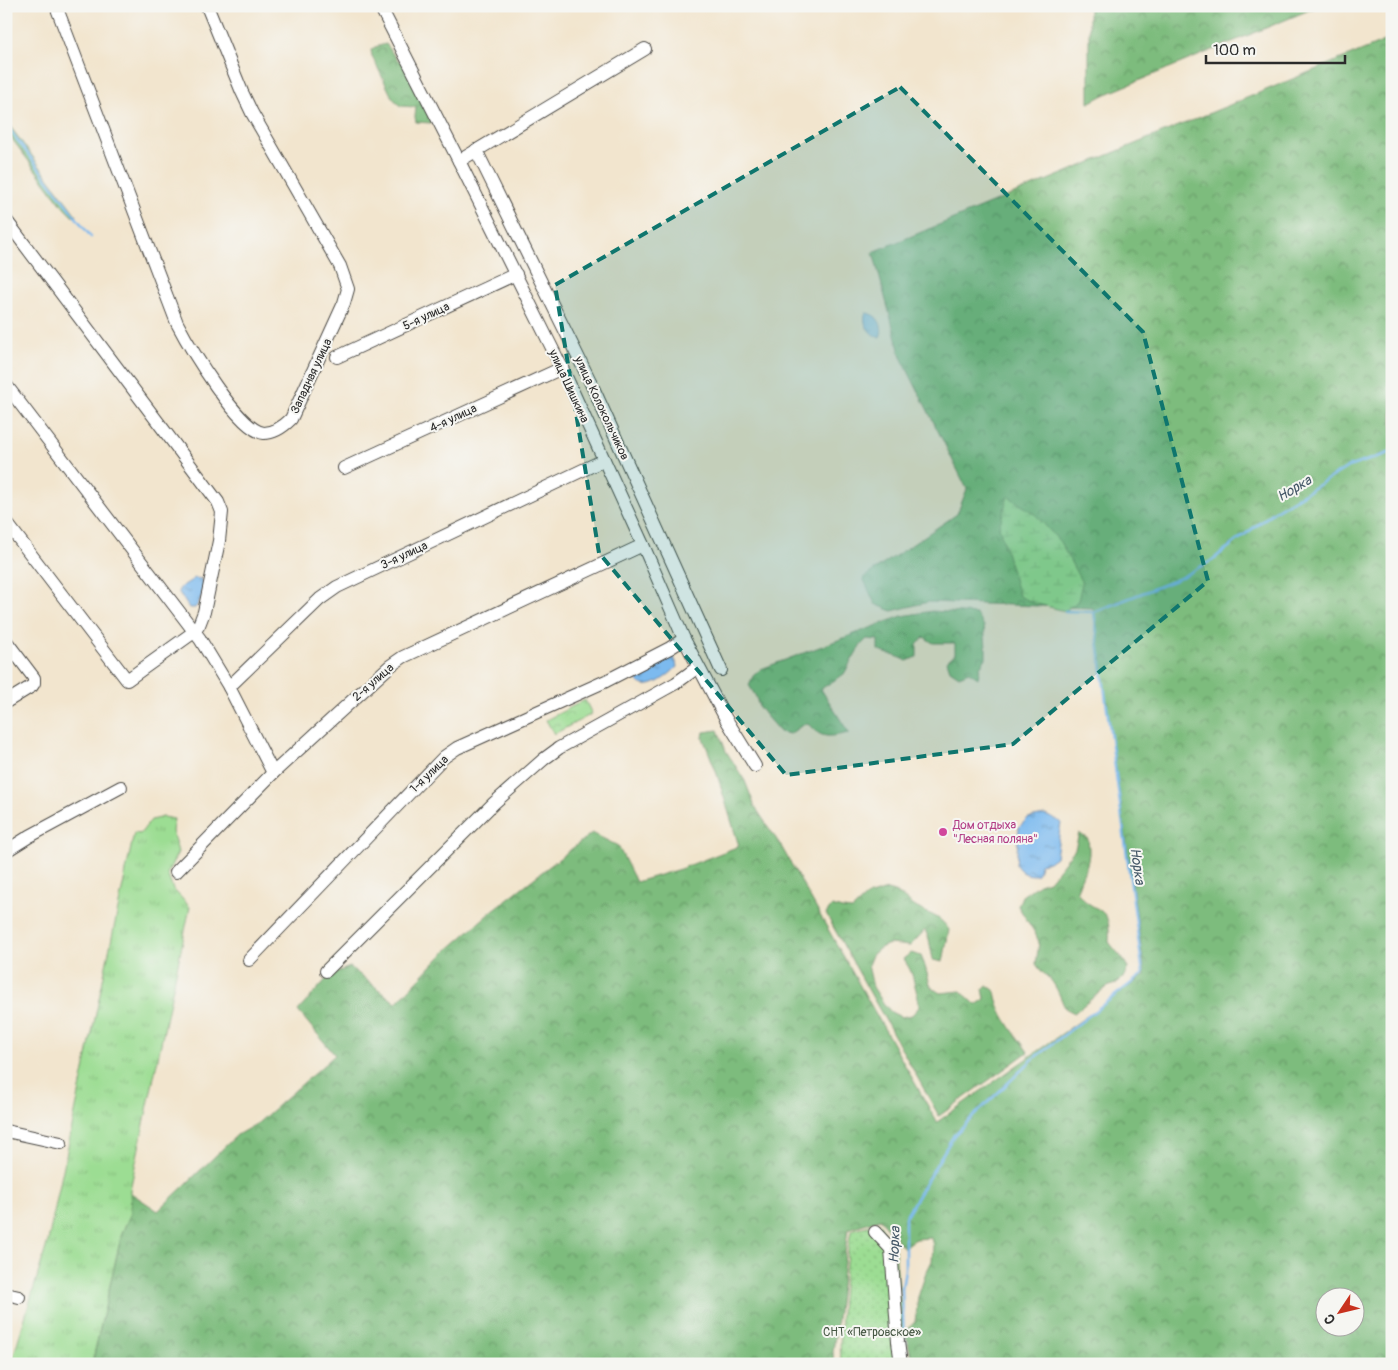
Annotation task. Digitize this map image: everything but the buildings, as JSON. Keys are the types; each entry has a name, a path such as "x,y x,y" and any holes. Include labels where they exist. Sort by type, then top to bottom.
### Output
{"street":[{"name":"Западная улица","path":"56,6 177,323 188,344 230,405 246,423 264,433 284,426 291,419 344,302 348,289 340,266 252,113 207,6"},
{"name":"улица Шишкина","path":"380,6 562,368 684,639 726,719 755,766"},
{"path":"459,161 645,49"},
{"name":"улица Колокольчиков","path":"476,150 590,381 721,670"},
{"path":"6,220 218,502 222,512 219,541 204,612 199,624 194,632 127,680 6,522"},
{"name":"5-я улица","path":"337,357 516,274"},
{"name":"4-я улица","path":"344,468 562,368"},
{"path":"6,385 194,632 229,687 273,773"},
{"name":"3-я улица","path":"229,687 320,599 337,587 604,460"},
{"name":"2-я улица","path":"176,872 273,773 383,672 403,657 643,545"},
{"name":"1-я улица","path":"249,960 444,757 457,748 606,681 684,639"},
{"path":"6,642 34,678 32,686 6,702"},
{"path":"326,971 494,803 544,759 558,748 676,683 698,667"},
{"path":"6,851 121,787"},
{"path":"6,1131 61,1143"},
{"path":"875,1232 891,1250 901,1364"}],"highlighted area":[{"path":"900,87 1143,332 1208,581 1013,744 786,775 599,553 555,285"}],"green space":[{"path":"1089,6 1319,6 1104,95 1089,103"},
{"path":"1392,38 1392,1364 915,1364 905,1331 915,1322 918,1297 932,1261 933,1246 931,1238 915,1239 904,1248 880,1219 848,1229 833,1352 834,1364 92,1364 122,1233 131,1213 131,1193 158,1211 237,1135 258,1123 335,1055 298,1011 330,975 350,967 396,1003 445,952 492,911 592,833 618,846 636,882 680,869 739,846 716,771 703,738 704,732 718,730 726,751 745,781 755,807 781,846 937,1122 1145,975 1093,608 928,602 892,611 875,604 863,578 957,514 967,489 901,357 873,252"},
{"path":"386,44 395,57 403,63 432,118 431,123 416,122 416,107 400,106 392,97 372,56 371,50"},
{"path":"6,121 76,217 72,216 65,209 6,131"},
{"path":"1008,496 1036,515 1060,542 1082,583 1078,601 1065,611 1034,603 1019,596 999,527"},
{"path":"932,611 976,614 984,626 986,647 986,658 980,667 978,678 969,672 959,676 950,670 947,661 955,654 955,643 933,643 924,637 917,645 917,657 907,661 878,650 878,640 867,639 860,646 844,674 821,689 849,733 826,736 817,732 807,723 790,734 780,732 759,707 749,685 753,676 761,669 902,616"},
{"path":"585,700 592,714 554,734 546,720"},
{"path":"163,817 174,819 172,831 178,852 167,874 173,889 190,907 130,1190 131,1213 122,1233 92,1364 11,1364 48,1241 134,833 140,834 151,820"},
{"path":"1079,833 1088,839 1089,855 1077,891 1083,899 1104,914 1109,929 1109,942 1128,968 1123,978 1105,988 1074,1013 1065,1008 1052,982 1036,964 1039,942 1018,906 1022,896 1039,884 1049,881 1075,849"},
{"path":"887,890 899,894 914,906 937,918 949,930 943,962 933,960 929,939 925,930 910,946 889,944 880,948 872,955 868,965 873,987 884,1004 891,1012 901,1017 912,1015 919,1007 912,975 903,959 911,953 921,956 931,987 940,993 961,991 976,1005 985,999 983,989 987,985 995,991 1003,1015 1028,1052 939,1116 826,914 832,906 852,910 867,896"},
{"name":"СНТ «Петровское»","path":"879,1223 895,1250 905,1354 908,1364 841,1364 840,1330 842,1297 851,1230"}],"water":[{"path":"866,313 877,318 882,330 880,338 867,328 865,321"},
{"path":"195,578 201,579 204,583 203,590 195,608 189,608 178,591"},
{"path":"667,654 673,655 677,667 654,684 642,685 637,681 634,674 636,671"},
{"path":"1045,815 1061,822 1056,857 1049,862 1040,864 1036,875 1026,874 1016,865 1019,827 1028,818"}],"waterway":[{"path":"6,125 91,237"},
{"name":"Норка","path":"908,1364 904,1340 902,1288 905,1270 905,1217 954,1135 1034,1058 1143,974 1094,612 1178,579 1211,561 1275,511 1348,467 1392,452"},
{"path":"1065,611 1093,612"}],"place":[{"name":"Дом отдыха \"Лесная поляна\"","path":"943,832"}]}
